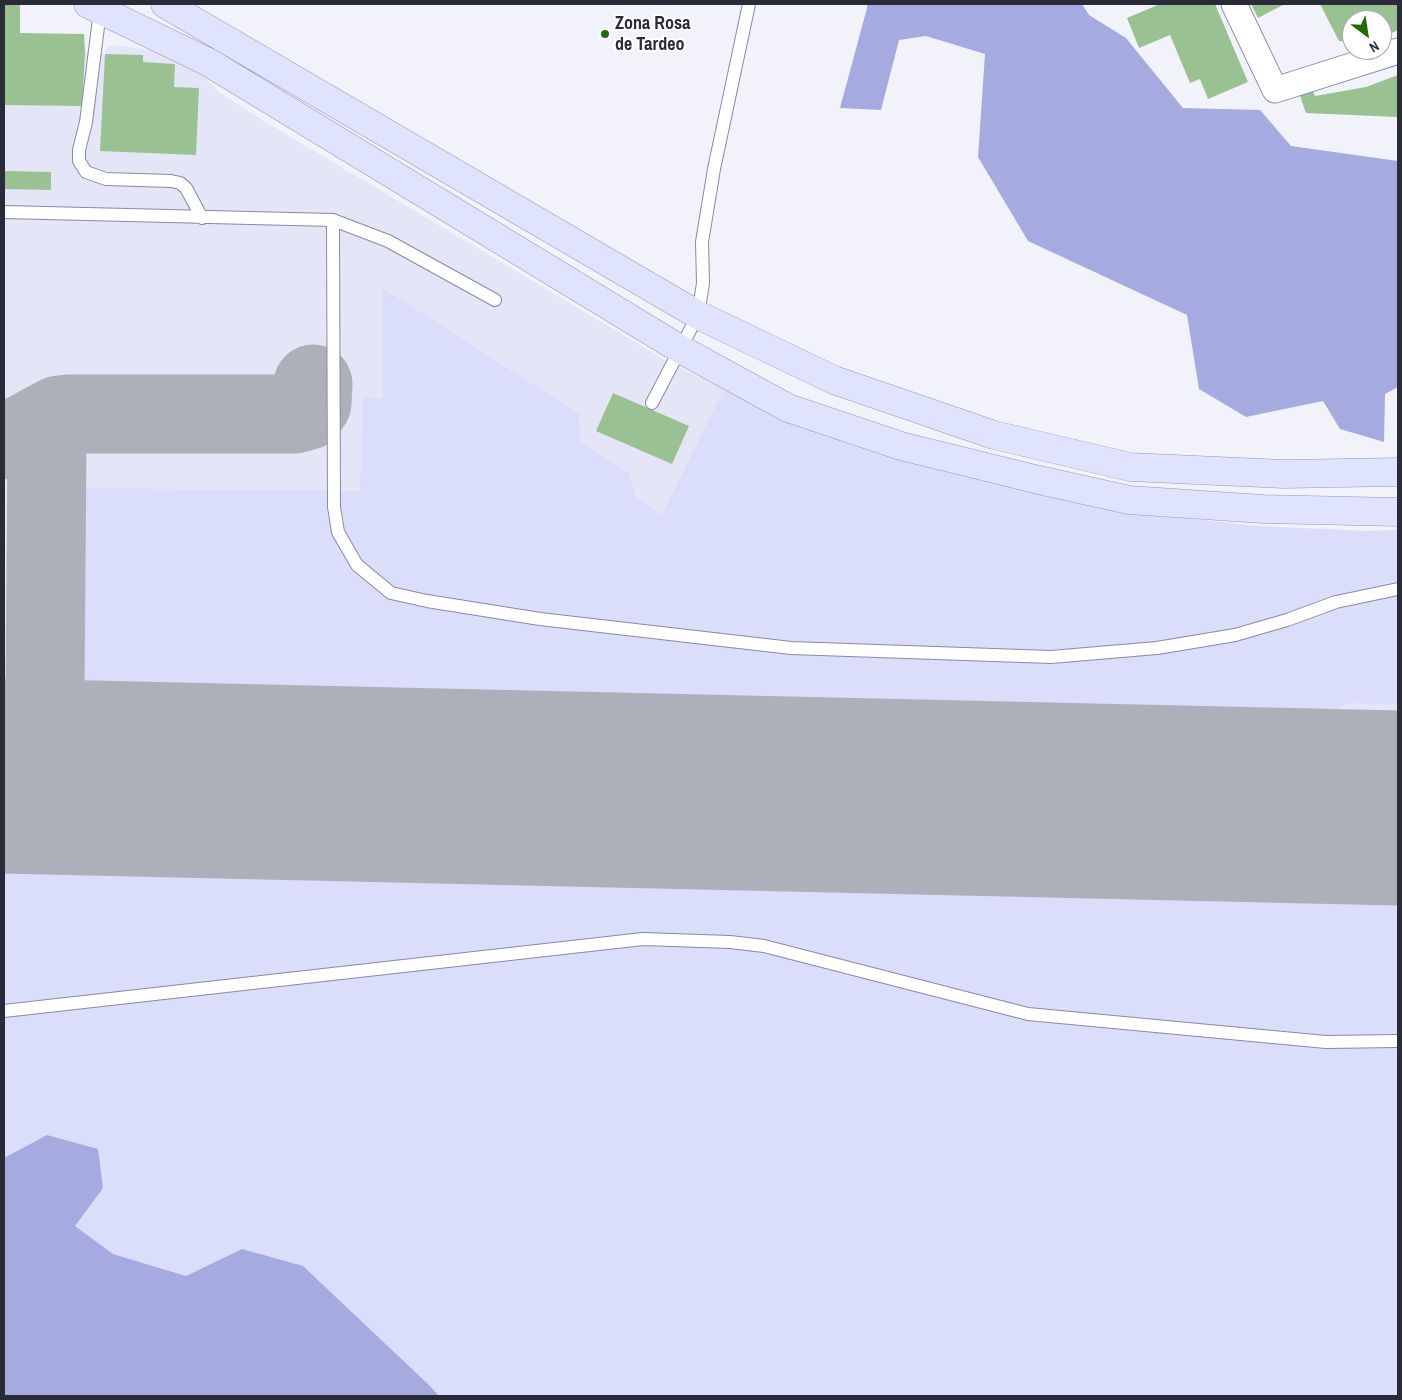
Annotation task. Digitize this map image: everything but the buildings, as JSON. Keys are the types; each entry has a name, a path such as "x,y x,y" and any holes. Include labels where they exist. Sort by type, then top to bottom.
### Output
{"main road":[{"path":"165,4 698,315 834,380 994,435 1130,467 1284,474 1398,472"},
{"path":"94,7 208,62 680,349 788,408 901,446 1129,500 1263,509 1398,512"}],"street":[{"path":"1234,4 1275,90 1398,51"}],"lane":[{"path":"652,403 698,315 702,283 702,242 714,168 748,4"},
{"path":"94,7 86,122 79,150 79,161 86,172 106,179 180,182 186,188 202,218"},
{"path":"4,212 332,220 388,242 494,300"},
{"path":"332,220 334,507 338,532 358,564 391,593 427,601 540,619 791,648 1051,657 1157,648 1235,635 1287,620 1336,602 1398,589"},
{"path":"4,1011 643,939 730,942 764,946 1028,1014 1326,1042 1398,1041"}],"shaded area":[{"path":"4,4 20,4 20,33 85,51 105,54 107,46 116,45 157,51 186,59 220,93 264,121 672,364 724,389 1146,514 1256,526 1364,531 1398,530 1398,1396 4,1396"},
{"path":"867,4 1082,4 1089,15 1126,38 1183,108 1260,110 1291,146 1398,161 1398,387 1385,394 1384,442 1340,429 1323,401 1246,417 1199,389 1187,315 1028,241 978,157 985,54 926,36 899,40 881,110 840,108"},
{"path":"383,288 579,414 580,441 629,474 636,497 662,515 724,389 1146,514 1256,526 1364,531 1398,530 1398,704 1347,703 1294,739 90,707 82,655 78,599 77,542 86,488 360,491 363,396 383,399"},
{"path":"4,856 1398,885 1398,1396 439,1396 430,1386 242,1249 186,1276 113,1254 75,1226 103,1188 47,1135 4,1158"},
{"path":"47,1135 98,1149 103,1188 75,1226 113,1254 186,1276 242,1249 303,1266 439,1396 4,1396 4,1158"}],"taxiway":[{"path":"13,440 51,419 68,414 295,414 306,411 312,403 313,384"},
{"path":"59,415 49,433 47,441 45,692 52,715 65,738 92,762 126,779"},
{"path":"4,753 17,742 31,724 45,692"}],"runway":[{"path":"4,776 1398,808"}],"place":[{"name":"Zona Rosa de Tardeo","path":"605,34"}]}
